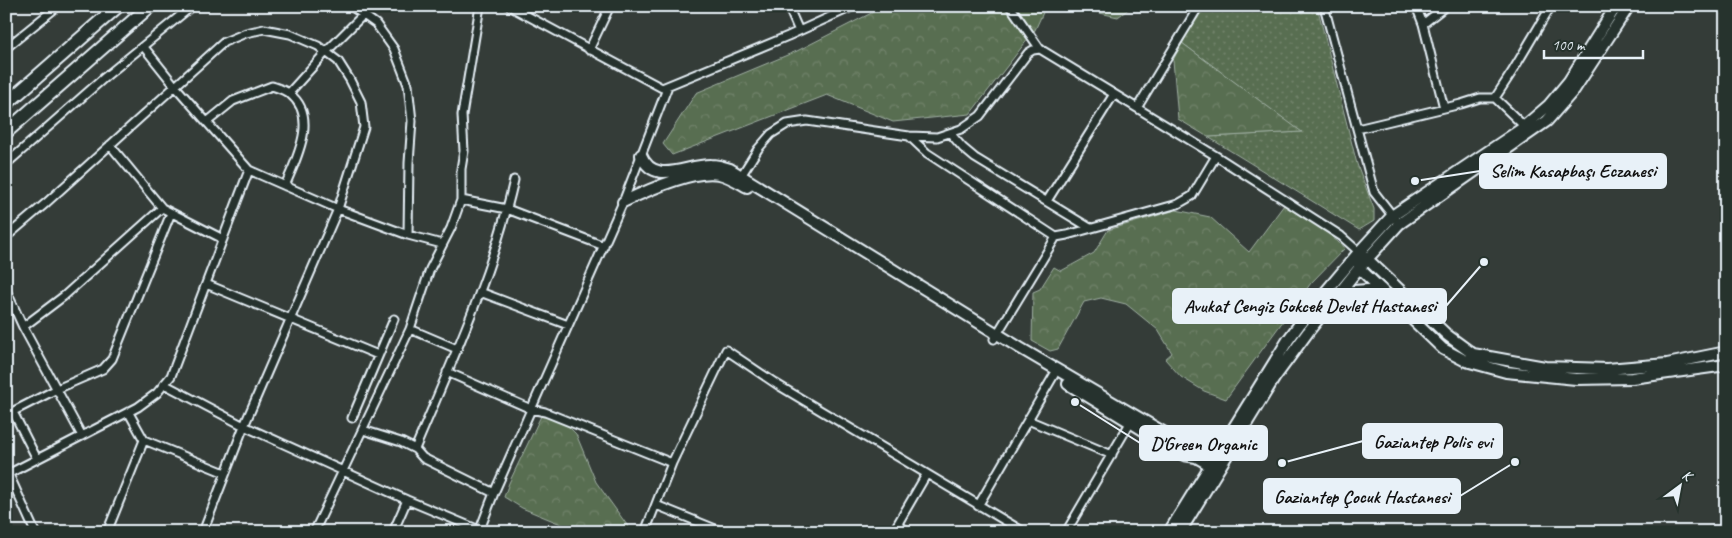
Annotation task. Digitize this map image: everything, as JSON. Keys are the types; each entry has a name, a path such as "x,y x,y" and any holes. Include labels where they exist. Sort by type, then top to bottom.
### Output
{"highway":[{"path":"6,104 118,6"},
{"path":"6,132 150,6"}],"street":[{"path":"6,48 58,6"},
{"path":"6,164 192,6"},
{"path":"351,6 376,24 394,50 408,85 412,121 409,163 408,235"},
{"path":"314,532 410,329 430,269 451,228 461,200 461,169 464,151 462,115 480,6"},
{"path":"510,6 662,88 854,6"},
{"path":"590,50 610,6"},
{"path":"788,6 798,31"},
{"path":"1010,6 1040,49 1216,156 1341,236 1447,336 1472,354 1545,366 1607,369 1667,364 1726,352"},
{"path":"1136,108 1199,6"},
{"path":"1324,6 1374,192 1396,220"},
{"path":"1416,6 1423,24 1444,108"},
{"path":"1423,24 1446,6"},
{"path":"1495,98 1551,6"},
{"path":"1180,532 1214,467 1288,340 1307,314 1359,252 1396,220 1540,114 1559,95 1616,6"},
{"path":"1169,532 1281,369 1396,220 1547,121 1574,90 1629,6"},
{"path":"289,93 326,52 364,15"},
{"path":"6,237 224,42 246,33 264,29 290,34 318,46 338,61 361,102 364,127 338,208 244,426 203,532"},
{"path":"143,46 175,86 249,170 408,235 442,244"},
{"path":"741,176 771,134 787,124 807,121 909,136 937,137 961,130 980,116 1028,53 1040,49"},
{"path":"207,122 233,101 256,91 272,86 289,93 300,105 305,125 300,152 285,186"},
{"path":"164,384 244,426 407,500 481,531 494,493 623,202 668,86"},
{"path":"1047,201 1114,94"},
{"path":"1357,129 1480,98 1495,98 1524,126"},
{"path":"950,133 975,158 1090,228"},
{"path":"909,136 927,153 1056,236"},
{"path":"110,145 162,208 223,239"},
{"path":"641,155 645,164 651,169 667,173 712,165 730,169 996,336 1130,423 1184,455 1196,457 1214,467"},
{"path":"996,336 1056,236 1178,204 1192,196 1216,156"},
{"path":"35,532 7,472 129,413 157,393 171,376 249,170"},
{"path":"623,202 653,188 700,174 718,174 735,180 996,336 1187,446 1196,457"},
{"path":"415,449 480,292 514,180"},
{"path":"461,200 507,208 604,246"},
{"path":"23,327 64,296 162,208"},
{"path":"37,459 10,414 57,389 103,369 112,359 172,213"},
{"path":"1359,252 1358,268 1444,349 1466,361 1506,372 1576,379 1625,378 1726,365"},
{"path":"206,284 378,355"},
{"path":"6,290 23,327 82,436"},
{"path":"1340,292 1348,290 1381,290"},
{"path":"480,292 568,326"},
{"path":"352,418 394,319"},
{"path":"410,329 457,349"},
{"path":"645,532 672,463 726,350 778,385 1024,532"},
{"path":"447,372 531,409 545,412 672,463"},
{"path":"978,506 1054,375"},
{"path":"129,413 144,440 225,473"},
{"path":"1028,420 1112,455"},
{"path":"1066,532 1130,423"},
{"path":"363,430 401,442 415,449 423,458 494,493"},
{"path":"107,532 144,440"},
{"path":"893,532 926,475"},
{"path":"393,532 407,500"},
{"path":"656,505 723,532"},
{"path":"897,525 909,532"}],"green space":[{"path":"885,6 1046,6 1035,30 970,114 893,122 827,95 672,155 663,144 696,93 797,51"},
{"path":"1068,6 1131,6 1131,7 1118,17"},
{"path":"1202,6 1317,6 1357,164 1374,209 1374,221 1359,230 1208,137 1301,132 1182,43"},
{"path":"1182,43 1302,132 1208,137 1178,119 1173,60"},
{"path":"1284,205 1325,231 1345,248 1311,283 1226,399 1204,391 1181,377 1165,359 1172,353 1158,330 1126,304 1101,298 1084,302 1058,349 1050,351 1032,341 1033,292 1040,289 1054,267 1061,271 1094,253 1108,230 1176,210 1210,217 1249,252"},
{"path":"541,416 564,422 576,434 596,482 632,532 580,532 522,508 504,497"}],"place":[{"name":"Selim Kasapbaşı Eczanesi","path":"1415,181"},
{"name":"Avukat Cengiz Gokcek Devlet Hastanesi","path":"1484,262"},
{"name":"D'Green Organic","path":"1075,402"},
{"name":"Gaziantep Çocuk Hastanesi","path":"1515,462"},
{"name":"Gaziantep Polis evi","path":"1282,463"}]}
